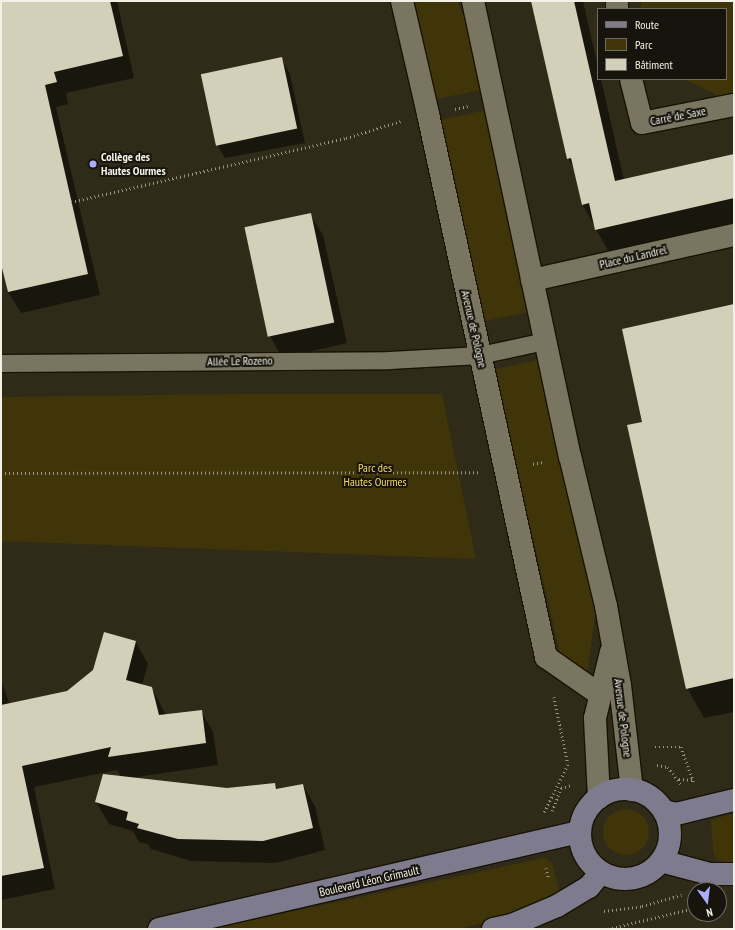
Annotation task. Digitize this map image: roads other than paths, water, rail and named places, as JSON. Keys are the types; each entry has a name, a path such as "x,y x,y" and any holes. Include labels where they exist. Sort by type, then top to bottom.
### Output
{"main road":[{"path":"620,790 632,790 645,794 664,811 668,821 669,842 661,861 653,869 633,878 611,877 601,872 585,855 580,832 585,813 599,798 620,790"},
{"path":"664,811 676,814 734,800"},
{"name":"Boulevard Léon Grimault","path":"159,929 580,832"},
{"path":"661,861 710,874 734,874"},
{"path":"493,929 512,925 557,906 589,887 601,872"}],"street":[{"name":"Avenue de Pologne","path":"402,1 546,657 599,694"},
{"name":"Avenue de Pologne","path":"473,1 545,341 606,606 612,647 620,685 632,790"},
{"name":"Carré de Saxe","path":"631,80 642,123 734,104"},
{"name":"Place du Landrel","path":"532,280 734,235"},
{"name":"Avenue de Pologne","path":"599,798 595,726 599,694 612,647"}],"lane":[{"name":"Allée Le Rozeno","path":"1,363 389,360 480,355 545,341"}],"place":[{"name":"Collège des Hautes Ourmes","path":"93,164"}],"park label":[{"name":"Parc des Hautes Ourmes","path":"375,475"}]}
